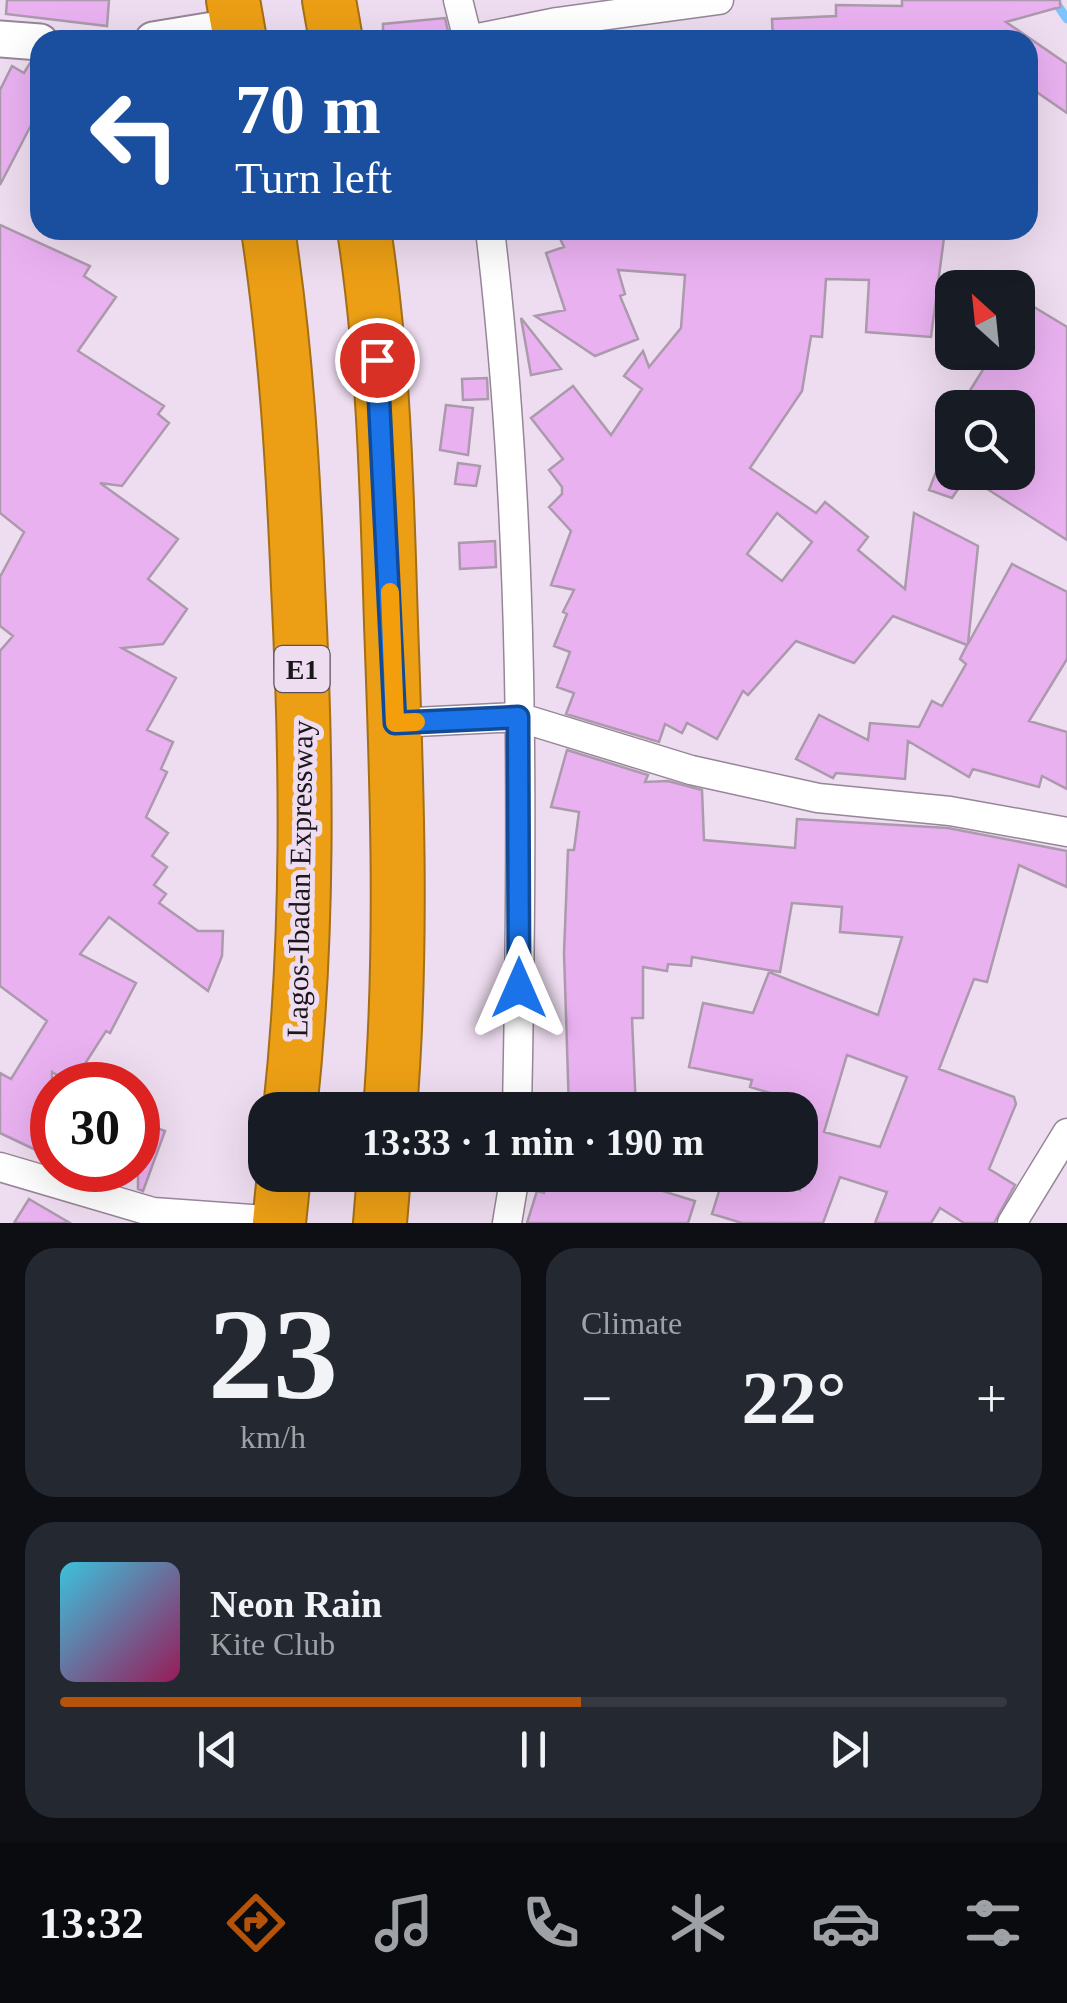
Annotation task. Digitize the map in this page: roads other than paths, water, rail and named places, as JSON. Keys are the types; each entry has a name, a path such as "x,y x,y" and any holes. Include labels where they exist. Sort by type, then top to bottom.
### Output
{"highway":[{"path":"329,0 334,30"},
{"name":"Lagos-Ibadan Expressway","path":"269,240 288,410 304,702 304,874 291,1092"},
{"path":"365,240 386,460 395,723 396,963 391,1092"},
{"path":"380,1223 383,1192"}],"street":[{"path":"458,0 466,30"},
{"path":"517,30 719,0"},
{"path":"200,30 237,22"},
{"path":"0,39 30,41"},
{"path":"491,240 501,325 518,717 517,1092"},
{"path":"395,723 518,717 691,770 818,798 950,811 1067,832"},
{"path":"1012,1223 1067,1133"},
{"path":"0,1167 153,1212 280,1206"},
{"path":"507,1223 513,1192"}],"waterway":[{"path":"1054,0 1067,19"}]}
